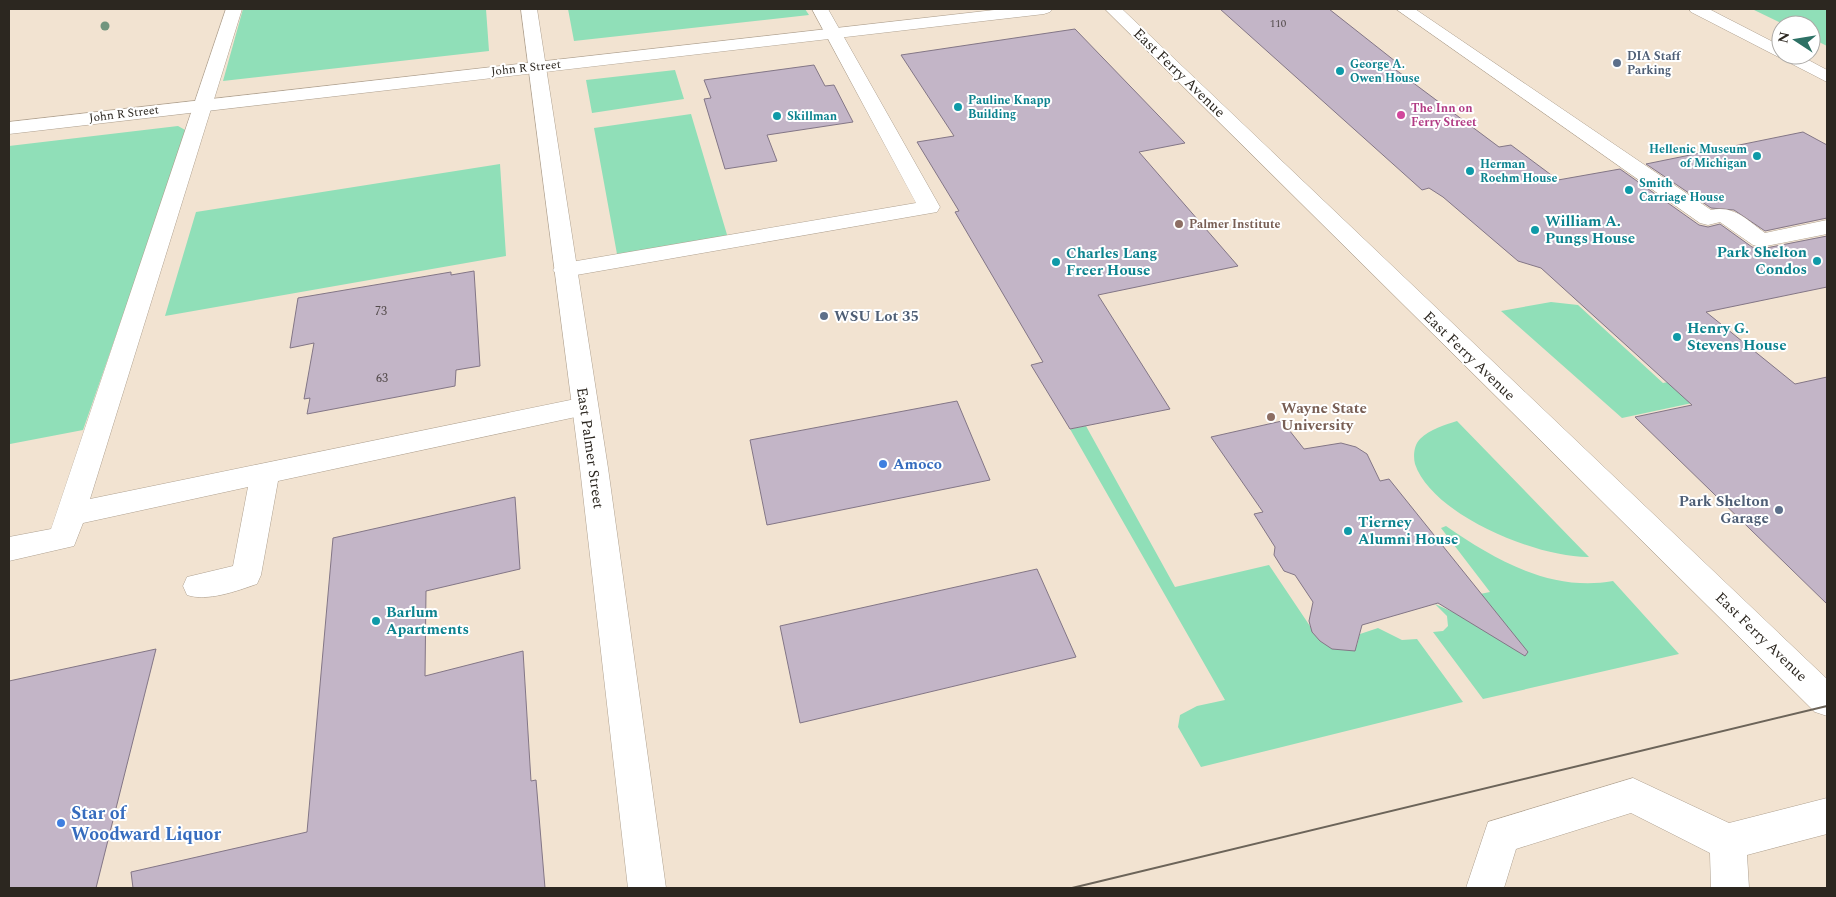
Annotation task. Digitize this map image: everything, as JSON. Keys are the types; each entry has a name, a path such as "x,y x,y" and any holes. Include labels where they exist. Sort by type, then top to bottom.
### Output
{"street":[{"path":"9,549 63,538 234,9"},
{"name":"East Palmer Street","path":"529,9 564,270 585,406 647,888"},
{"path":"564,270 929,207 820,9"},
{"name":"John R Street","path":"9,128 1044,9"},
{"name":"East Ferry Avenue","path":"1113,9 1827,701"},
{"path":"1404,9 1708,218 1723,214 1761,240 1827,227"},
{"path":"1697,9 1771,47"},
{"path":"1806,65 1827,76"},
{"path":"71,514 585,406"},
{"path":"198,586 246,575 265,473"},
{"path":"1485,888 1501,835 1633,795 1728,842 1827,816"},
{"path":"1728,842 1730,888"}],"green space":[{"path":"243,9 486,9 489,51 223,81"},
{"path":"568,9 805,9 809,15 574,41"},
{"path":"1752,9 1827,9 1827,46 1821,43 1821,15 1771,15 1771,18"},
{"path":"675,70 684,99 592,113 586,80"},
{"path":"691,114 728,238 617,254 594,128"},
{"path":"178,126 187,131 83,430 10,444 9,447 9,146"},
{"path":"500,164 506,256 165,316 196,212"},
{"path":"1551,302 1578,305 1663,383 1767,364 1790,382 1622,418 1501,311"},
{"path":"1457,421 1589,557 1543,550 1489,530 1464,516 1442,500 1425,483 1415,464 1416,444 1428,433"},
{"path":"1086,426 1175,587 1269,565 1320,641 1333,648 1347,648 1357,645 1360,634 1378,628 1402,640 1417,639 1463,702 1201,767 1178,727 1180,715 1197,706 1225,700 1070,429"},
{"path":"1446,526 1504,561 1546,577 1568,582 1613,581 1679,654 1483,699 1433,632 1443,631 1448,626 1447,616 1435,604 1453,612 1480,594 1490,592 1441,528"}],"building":[{"path":"1220,9 1329,9 1400,65 1392,67 1499,147 1511,145 1558,180 1620,169 1699,225 1708,227 1720,224 1752,247 1761,249 1827,236 1827,287 1706,312 1795,384 1827,377 1827,604 1635,417 1692,405 1541,268 1518,261 1443,197 1429,188 1422,190"},
{"path":"1075,29 1185,143 1139,152 1238,266 1098,295 1170,409 1070,429 1031,365 1043,362 955,212 959,211 917,142 954,136 901,55"},
{"name":"Skillman","path":"814,65 825,86 834,85 853,122 767,135 777,161 725,169 704,99 711,98 704,80"},
{"path":"1803,132 1827,145 1827,218 1765,231 1734,210 1711,208 1646,164"},
{"path":"474,271 480,366 456,370 455,386 307,414 310,398 304,399 314,343 290,348 298,298 451,272 451,275"},
{"path":"957,401 990,480 767,525 750,440"},
{"name":"Tierney Alumni House","path":"1282,421 1304,449 1341,443 1356,447 1367,454 1380,481 1389,479 1528,652 1525,656 1438,603 1362,625 1355,651 1332,649 1320,641 1312,632 1309,621 1313,602 1295,575 1284,571 1274,555 1275,547 1254,514 1263,512 1211,437"},
{"path":"515,497 520,569 426,591 425,676 523,651 531,781 536,780 545,888 133,888 131,872 307,832 333,538"},
{"path":"1037,569 1076,657 800,723 780,626"},
{"name":"Star of Woodward Liquor","path":"156,649 96,888 9,888 9,681"}],"tram line":[{"path":"1072,888 1827,706"}],"place":[{"name":"DIA Staff Parking","path":"1617,63"},
{"name":"George A. Owen House","path":"1340,71"},
{"name":"Pauline Knapp Building","path":"958,107"},
{"name":"The Inn on Ferry Street","path":"1401,115"},
{"name":"Skillman","path":"777,116"},
{"name":"Hellenic Museum of Michigan","path":"1757,156"},
{"name":"Herman Roehm House","path":"1470,171"},
{"name":"Smith Carriage House","path":"1629,190"},
{"name":"Palmer Institute","path":"1179,224"},
{"name":"William A. Pungs House","path":"1535,230"},
{"name":"Park Shelton Condos","path":"1817,261"},
{"name":"Charles Lang Freer House","path":"1056,262"},
{"name":"WSU Lot 35","path":"824,316"},
{"name":"Henry G. Stevens House","path":"1677,337"},
{"name":"Wayne State University","path":"1271,417"},
{"name":"Amoco","path":"883,464"},
{"name":"Park Shelton Garage","path":"1779,510"},
{"name":"Tierney Alumni House","path":"1348,531"},
{"name":"Barlum Apartments","path":"376,621"},
{"name":"Star of Woodward Liquor","path":"61,823"}]}
